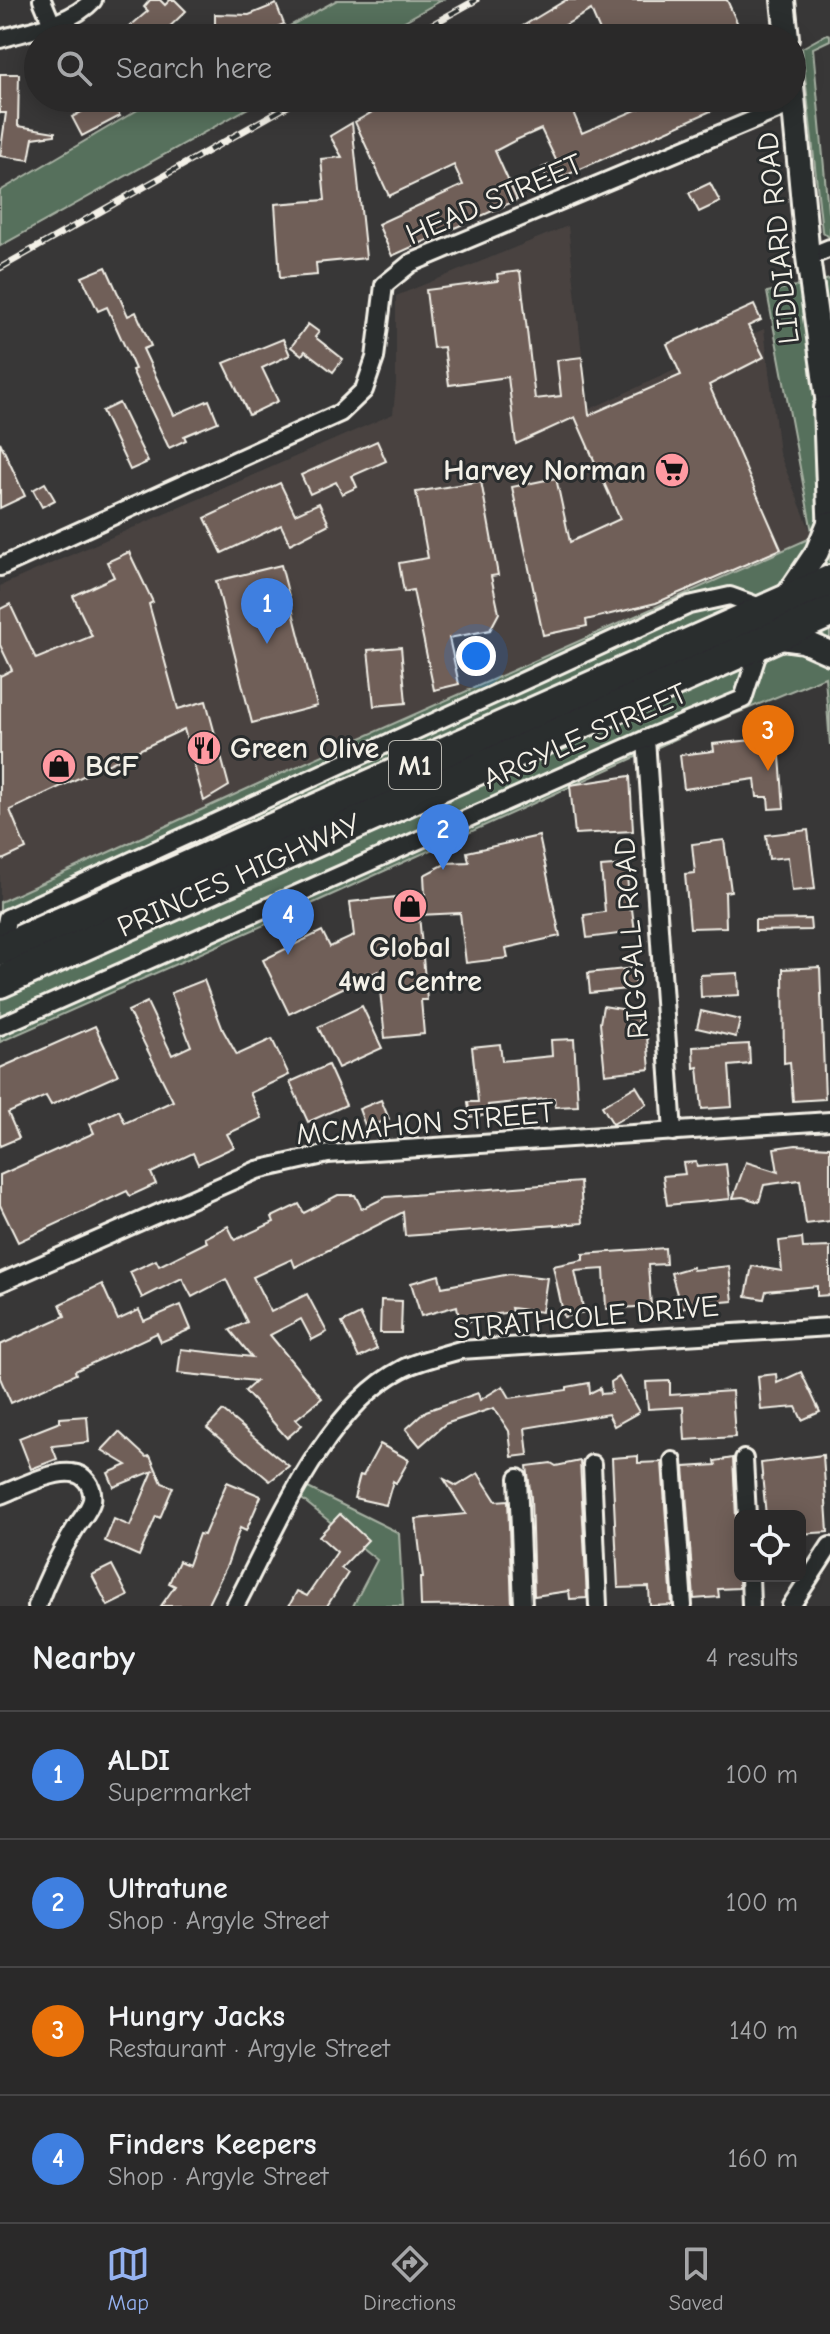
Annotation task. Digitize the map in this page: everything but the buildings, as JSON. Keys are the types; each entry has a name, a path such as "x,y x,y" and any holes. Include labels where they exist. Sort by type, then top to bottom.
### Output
{"highway":[{"name":"PRINCES HIGHWAY","path":"0,982 771,622 830,581"},
{"name":"PRINCES HIGHWAY","path":"1,950 771,622 830,612"}],"street":[{"path":"42,0 52,24 93,0"},
{"path":"783,0 786,24"},
{"path":"0,39 24,32"},
{"name":"HEAD STREET","path":"0,567 340,413 364,390 375,358 384,285 411,263 752,112"},
{"name":"LIDDIARD ROAD","path":"795,112 808,257 830,420"},
{"path":"808,257 830,248"},
{"name":"LIDDIARD ROAD","path":"824,383 830,537"},
{"path":"829,523 817,552 771,622 830,653"},
{"name":"ARGYLE STREET","path":"0,1026 646,739 743,699 771,622"},
{"name":"RIGGALL ROAD","path":"646,739 673,1132"},
{"name":"MCMAHON STREET","path":"0,1283 257,1170 296,1159 328,1154 830,1121"},
{"name":"STRATHCOLE DRIVE","path":"235,1606 305,1475 334,1429 366,1392 403,1368 460,1350 830,1327"},
{"path":"744,1459 747,1510"},
{"path":"673,1461 683,1606"},
{"path":"592,1464 598,1606"},
{"path":"0,1495 71,1472 82,1476 90,1484 93,1497 88,1510 59,1556 37,1606"},
{"path":"518,1478 523,1606"},
{"path":"791,1606 830,1546"},
{"path":"750,1582 751,1606"}],"shaded area":[{"path":"568,226 588,410 764,329 779,453 813,537 0,902 0,586 393,414 396,296"}],"green space":[{"path":"337,0 442,0 399,24 293,24"},
{"path":"830,35 830,40 813,48 830,238 822,231 806,85 806,46"},
{"path":"134,112 241,112 0,246 0,191"},
{"path":"830,279 830,745 825,677 691,732 0,1042 0,902 813,537 767,292"},
{"path":"302,1485 399,1533 403,1606 353,1606 377,1560 297,1495"}],"railway":[{"path":"433,24 476,0"},
{"path":"0,268 277,112"}],"place":[{"name":"Harvey Norman","path":"672,470"},
{"name":"ALDI","path":"267,644"},
{"name":"Green Olive","path":"204,748"},
{"name":"BCF","path":"59,766"},
{"name":"Hungry Jacks","path":"768,771"},
{"name":"Ultratune","path":"443,870"},
{"name":"Global 4wd Centre","path":"410,906"},
{"name":"Finders Keepers","path":"288,955"}]}
